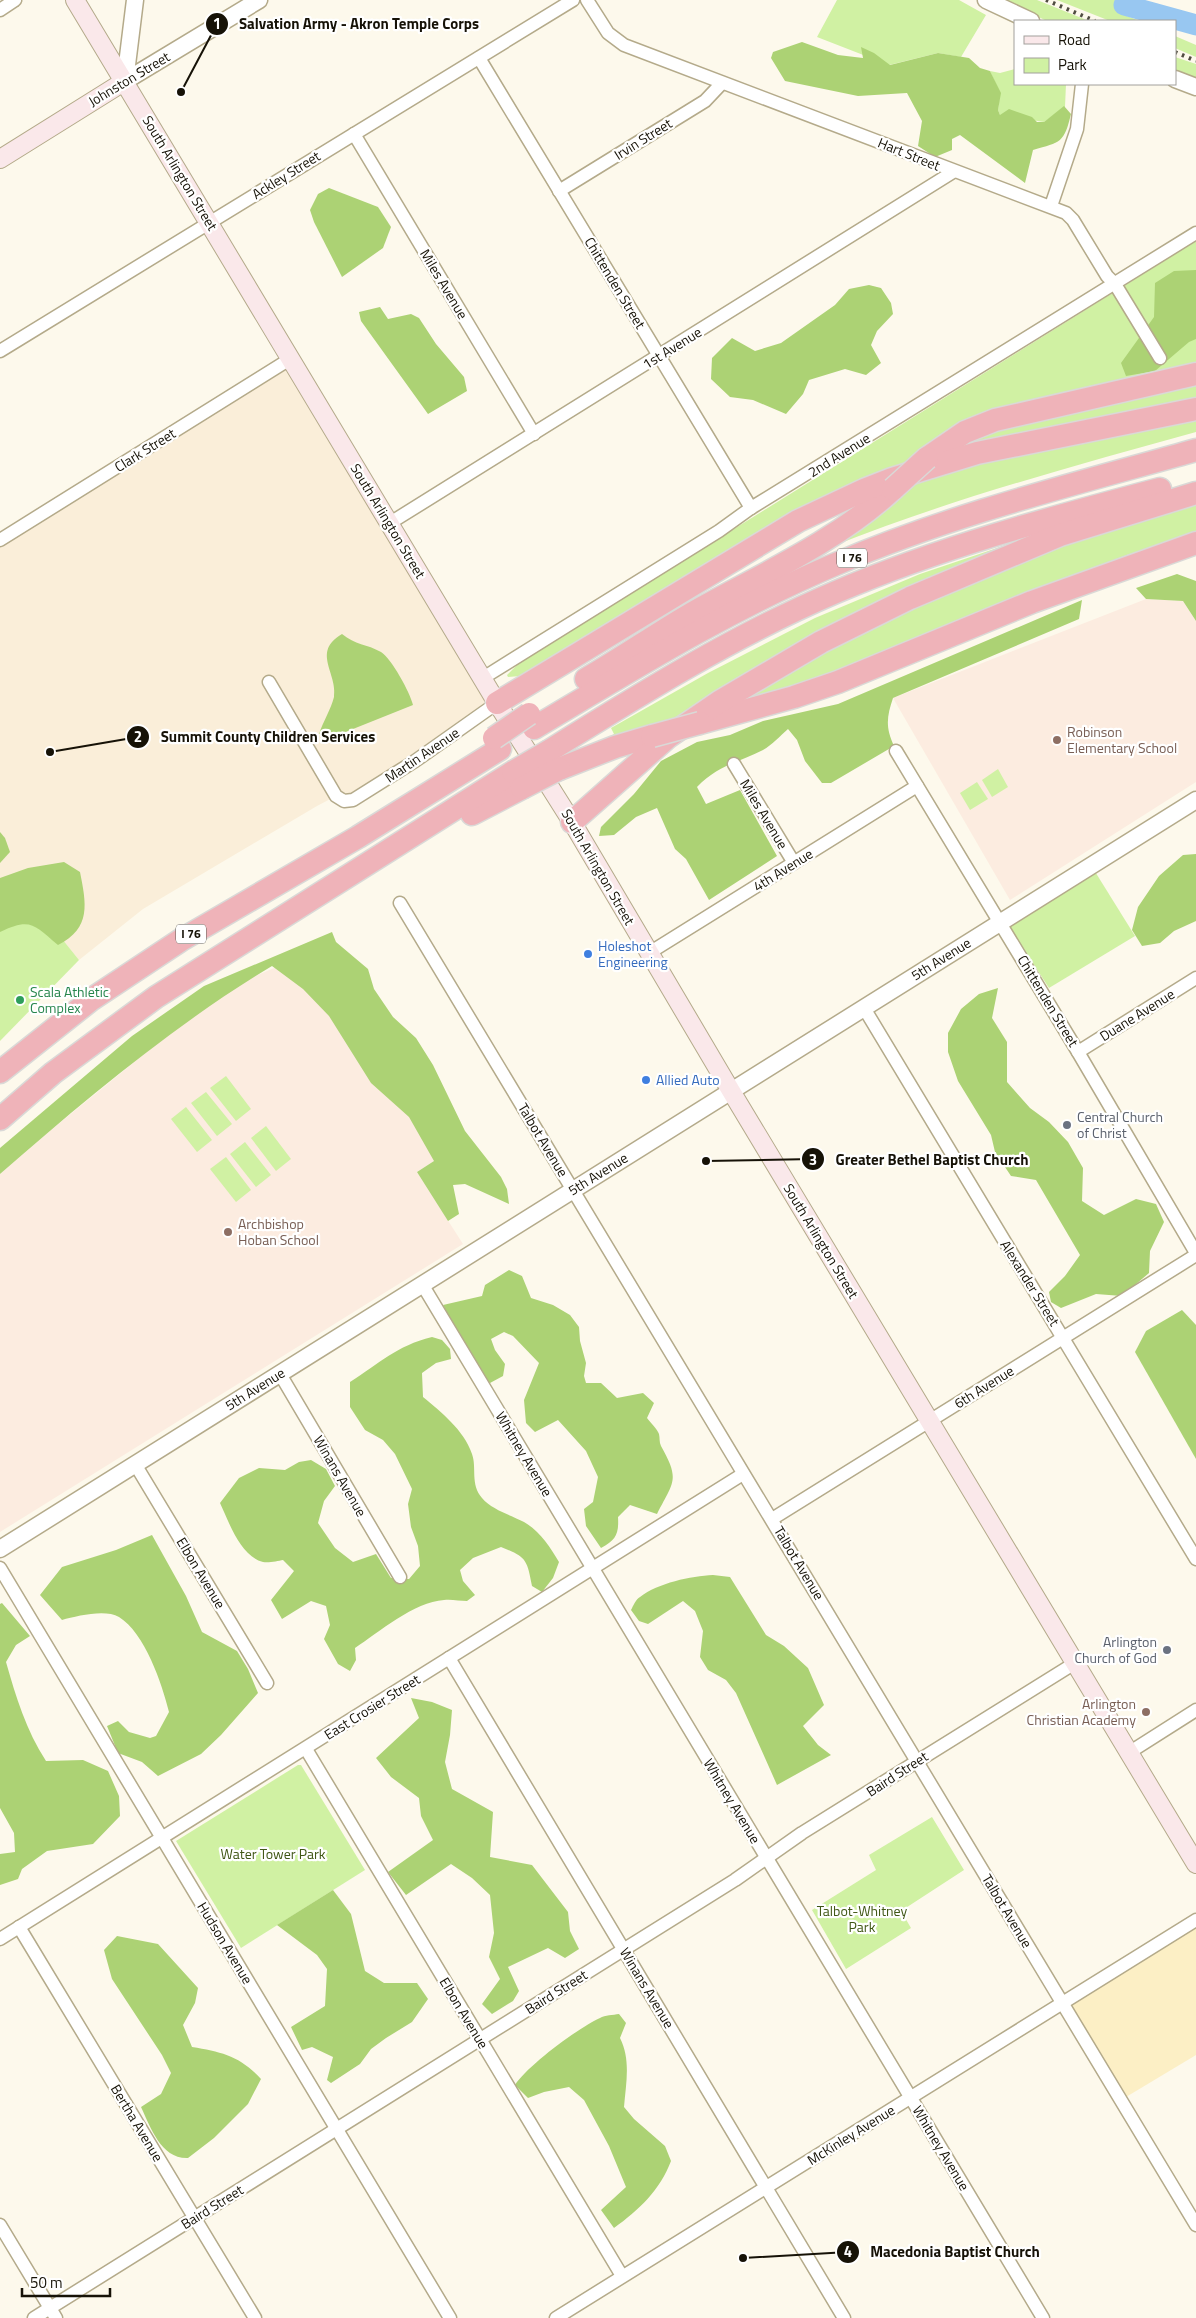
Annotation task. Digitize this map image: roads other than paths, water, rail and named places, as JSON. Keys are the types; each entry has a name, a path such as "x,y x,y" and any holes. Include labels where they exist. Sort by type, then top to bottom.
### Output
{"highway":[{"path":"532,721 688,616 838,531 877,504 927,458 965,432 995,420 1196,374"},
{"path":"497,703 798,521 864,490 892,479 977,453 1196,409"},
{"name":"I 76","path":"0,1072 92,999 181,940 358,837 532,721 721,619 837,564 963,517 1196,450"},
{"name":"I 76","path":"0,1119 108,1030 163,992 310,900 554,760 698,660 757,629 834,593 933,554 1003,531 1196,479"},
{"path":"572,822 668,737 719,702 827,639 910,598 1060,535 1196,493"},
{"path":"554,760 615,747 758,708 838,682 1032,602 1196,543"},
{"path":"1162,555 1196,551"}],"main road":[{"name":"South Arlington Street","path":"75,0 497,703 572,822 929,1422 1196,1864"},
{"name":"Johnston Street","path":"0,159 125,81"}],"street":[{"path":"0,10 15,0"},
{"path":"125,81 135,0"},
{"name":"Johnston Street","path":"125,81 259,0"},
{"name":"Ackley Street","path":"0,351 573,0"},
{"name":"Hart Street","path":"587,0 608,33 624,44 953,172 1066,213 1073,220 1107,276 1115,284 1160,358"},
{"path":"986,0 1029,20"},
{"name":"Chittenden Street","path":"479,58 751,508"},
{"path":"1176,79 1196,87"},
{"name":"Irvin Street","path":"559,191 705,101 722,83"},
{"path":"1051,206 1077,129 1082,85"},
{"name":"Miles Avenue","path":"354,134 534,434"},
{"name":"1st Avenue","path":"390,523 953,172"},
{"name":"2nd Avenue","path":"483,678 718,531 751,508 1196,233"},
{"name":"Clark Street","path":"0,540 290,359"},
{"name":"Martin Avenue","path":"269,682 336,796 344,801 353,800 415,761 497,703"},
{"name":"Chittenden Street","path":"896,751 1078,1052 1196,1254"},
{"name":"Miles Avenue","path":"734,764 794,863"},
{"name":"4th Avenue","path":"649,953 917,786"},
{"name":"5th Avenue","path":"0,1549 1196,800"},
{"name":"Talbot Avenue","path":"400,903 1196,2225"},
{"name":"Duane Avenue","path":"1078,1052 1195,980"},
{"name":"Alexander Street","path":"864,1008 1196,1559"},
{"name":"6th Avenue","path":"772,1519 1196,1254"},
{"name":"Whitney Avenue","path":"422,1284 1043,2318"},
{"name":"Winans Avenue","path":"280,1374 400,1577"},
{"name":"Elbon Avenue","path":"135,1464 266,1683"},
{"name":"East Crosier Street","path":"0,1939 743,1474"},
{"name":"Hudson Avenue","path":"0,1568 450,2318"},
{"name":"Winans Avenue","path":"449,1658 844,2318"},
{"name":"Baird Street","path":"34,2318 53,2313 195,2218 735,1880 917,1760 1075,1663"},
{"path":"1130,1752 1196,1710"},
{"name":"Elbon Avenue","path":"306,1749 622,2276"},
{"name":"McKinley Avenue","path":"556,2318 1196,1920"},
{"name":"Bertha Avenue","path":"19,1928 255,2318"},
{"path":"0,2225 53,2313"}],"waterway":[{"path":"1124,5 1196,25"}],"railway":[{"path":"1046,0 1093,20"},
{"path":"1176,52 1196,61"}],"place":[{"name":"Salvation Army - Akron Temple Corps","path":"181,92"},
{"name":"Robinson Elementary School","path":"1057,740"},
{"name":"Summit County Children Services","path":"50,752"},
{"name":"Holeshot Engineering","path":"588,954"},
{"name":"Scala Athletic Complex","path":"20,1000"},
{"name":"Allied Auto","path":"646,1080"},
{"name":"Central Church of Christ","path":"1067,1125"},
{"name":"Greater Bethel Baptist Church","path":"706,1161"},
{"name":"Archbishop Hoban School","path":"228,1232"},
{"name":"Arlington Church of God","path":"1167,1650"},
{"name":"Arlington Christian Academy","path":"1146,1712"},
{"name":"Macedonia Baptist Church","path":"743,2258"}],"park label":[{"name":"Water Tower Park","path":"273,1854"},
{"name":"Talbot-Whitney Park","path":"862,1919"}]}
